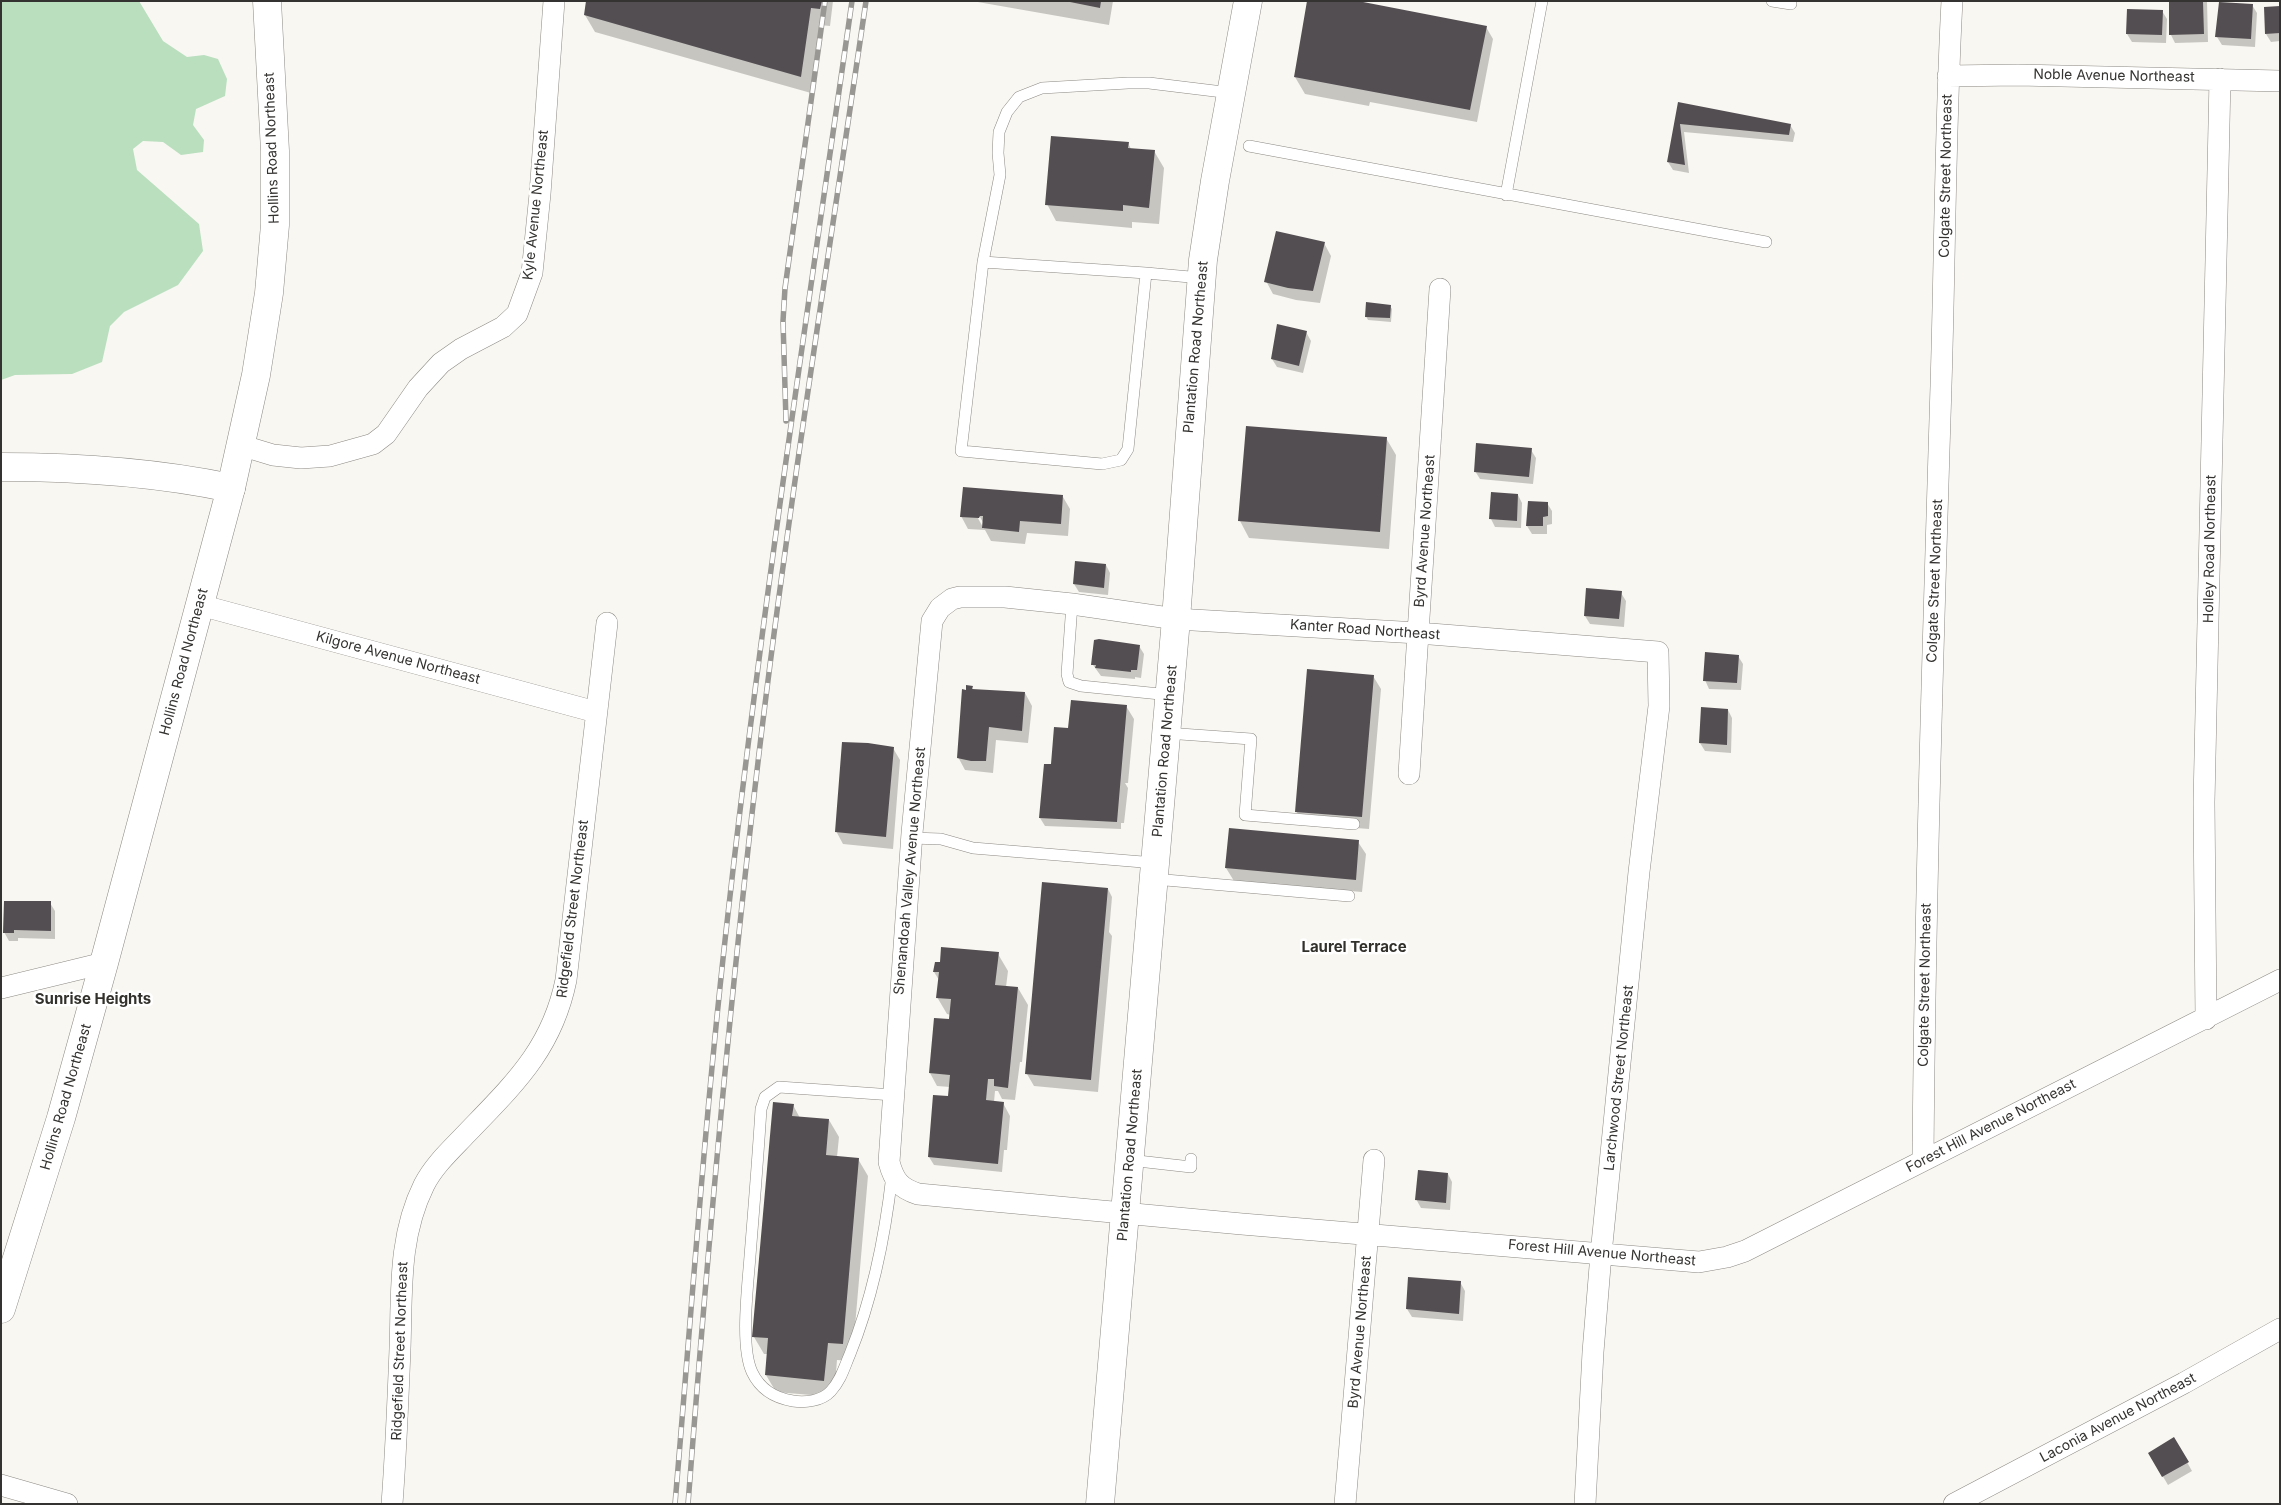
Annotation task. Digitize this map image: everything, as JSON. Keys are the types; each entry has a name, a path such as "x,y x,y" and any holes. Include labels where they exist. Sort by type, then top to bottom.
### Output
{"street":[{"name":"Hollins Road Northeast","path":"1,1308 61,1118 104,963 231,488 256,375 270,293 275,225 275,151 268,1"},
{"name":"Kyle Avenue Northeast","path":"240,445 273,455 301,458 330,456 373,444 386,434 418,388 441,363 461,349 503,327 517,314 532,273 540,194 554,1"},
{"name":"Plantation Road Northeast","path":"1100,1504 1170,695 1201,278 1215,181 1248,1"},
{"name":"Colgate Street Northeast","path":"1923,1160 1924,1003 1948,76 1952,1"},
{"name":"Noble Avenue Northeast","path":"1948,76 2018,74 2280,81"},
{"name":"Holley Road Northeast","path":"2206,1019 2204,802 2210,601 2210,485 2220,79"},
{"name":"Byrd Avenue Northeast","path":"1409,774 1440,289"},
{"path":"1,467 41,467 148,474 231,488"},
{"name":"Shenandoah Valley Avenue Northeast","path":"892,1175 888,1162 911,838 932,621 940,608 960,597 1005,597 1072,604"},
{"name":"Kanter Road Northeast","path":"1072,604 1176,619 1418,633 1658,652"},
{"name":"Kilgore Avenue Northeast","path":"200,605 596,712"},
{"name":"Ridgefield Street Northeast","path":"392,1504 397,1424 401,1268 409,1223 422,1190 439,1163 519,1078 536,1056 553,1026 561,1004 566,980 607,623"},
{"name":"Larchwood Street Northeast","path":"1585,1504 1593,1352 1601,1254 1638,882 1658,706 1658,652"},
{"path":"1,988 104,963"},
{"name":"Forest Hill Avenue Northeast","path":"892,1175 899,1186 918,1194 1242,1224 1698,1262 1727,1257 1745,1251 2280,980"},
{"name":"Byrd Avenue Northeast","path":"1345,1504 1374,1160"},
{"name":"Laconia Avenue Northeast","path":"1954,1504 2184,1383 2280,1329"},
{"path":"1,1486 67,1504"}],"lane":[{"path":"1506,195 1542,1"},
{"path":"1772,1 1791,4"},
{"path":"1146,273 1128,449 1121,460 1102,464 961,451 983,262 1000,175 999,132 1007,112 1019,97 1042,88 1149,83 1231,93"},
{"path":"1249,146 1766,242"},
{"path":"983,262 1201,278"},
{"path":"1072,604 1067,674 1069,682 1081,686 1170,695"},
{"path":"1166,733 1251,739 1245,815 1354,824"},
{"path":"911,838 941,839 973,848 1349,896"},
{"path":"892,1175 879,1264 859,1330 840,1380 830,1393 816,1399 801,1402 780,1398 763,1389 751,1371 746,1343 748,1287 761,1109 765,1097 779,1087 893,1095"},
{"path":"1129,1160 1191,1167 1191,1159"}],"green space":[{"path":"1,1 139,1 163,41 187,57 204,55 218,59 227,79 225,96 196,109 193,125 204,140 203,152 181,155 163,142 143,141 133,149 137,170 199,224 203,251 178,285 124,312 110,326 102,362 72,374 15,375 1,380"}],"building":[{"path":"586,1 822,1 820,9 811,8 801,77 584,15"},
{"path":"1065,1 1101,1 1100,8"},
{"path":"1307,1 1358,1 1487,26 1470,110 1294,77"},
{"path":"2169,1 2203,1 2204,34 2169,35"},
{"path":"2219,2 2253,4 2251,39 2215,37"},
{"path":"2280,6 2280,33 2265,34 2264,7"},
{"path":"2127,9 2163,10 2162,35 2126,34"},
{"path":"1678,102 1791,124 1789,135 1680,124 1685,165 1667,162"},
{"path":"1051,136 1129,142 1128,148 1155,150 1149,208 1123,205 1123,211 1045,205"},
{"path":"1276,231 1325,242 1313,291 1288,288 1264,282"},
{"path":"1366,302 1391,305 1390,318 1365,317"},
{"path":"1277,324 1307,331 1299,366 1271,359"},
{"path":"1246,426 1387,437 1380,532 1238,521"},
{"path":"1476,443 1532,448 1529,477 1474,472"},
{"path":"963,487 1063,495 1061,524 1020,521 1019,532 982,528 983,516 979,518 960,517"},
{"path":"1491,492 1518,494 1517,521 1489,519"},
{"path":"1528,501 1548,502 1548,516 1543,517 1543,526 1526,526"},
{"path":"1075,561 1106,564 1104,588 1073,584"},
{"path":"1586,588 1622,591 1619,619 1584,616"},
{"path":"1099,639 1140,645 1137,670 1131,670 1131,672 1095,668 1096,665 1091,665 1094,640"},
{"path":"1705,652 1739,655 1737,683 1703,681"},
{"path":"1307,669 1374,675 1362,817 1295,812"},
{"path":"966,685 973,686 972,689 1025,692 1022,731 989,727 986,761 971,761 957,758 962,689 966,690"},
{"path":"1071,700 1127,705 1117,822 1039,818 1044,764 1051,764 1054,727 1068,728"},
{"path":"1701,707 1728,709 1727,745 1699,743"},
{"path":"842,742 894,747 886,837 835,832"},
{"path":"1229,828 1359,840 1356,880 1225,868"},
{"path":"1042,882 1108,888 1091,1080 1025,1074"},
{"path":"4,901 51,901 51,931 14,930 14,933 3,933"},
{"path":"941,947 999,952 995,985 1018,987 1008,1088 994,1086 994,1079 988,1079 986,1100 1004,1102 998,1164 928,1157 933,1095 948,1096 950,1075 929,1073 934,1018 949,1019 951,999 936,998 939,972 933,972 935,962 940,962"},
{"path":"773,1102 794,1104 792,1116 829,1119 826,1155 859,1158 843,1344 828,1343 824,1381 765,1375 768,1338 752,1337"},
{"path":"1418,1170 1448,1173 1446,1203 1415,1200"},
{"path":"1408,1277 1461,1281 1459,1314 1406,1309"},
{"path":"2174,1437 2189,1462 2162,1477 2148,1453"}],"railway":[{"path":"786,421 783,321 785,288 825,1"},
{"path":"675,1504 713,1054 742,792 787,453 852,1"},
{"path":"688,1504 719,1132 758,762 796,477 866,1"}],"district":[{"name":"Laurel Terrace","path":"1354,947"},
{"name":"Sunrise Heights","path":"93,999"}]}
